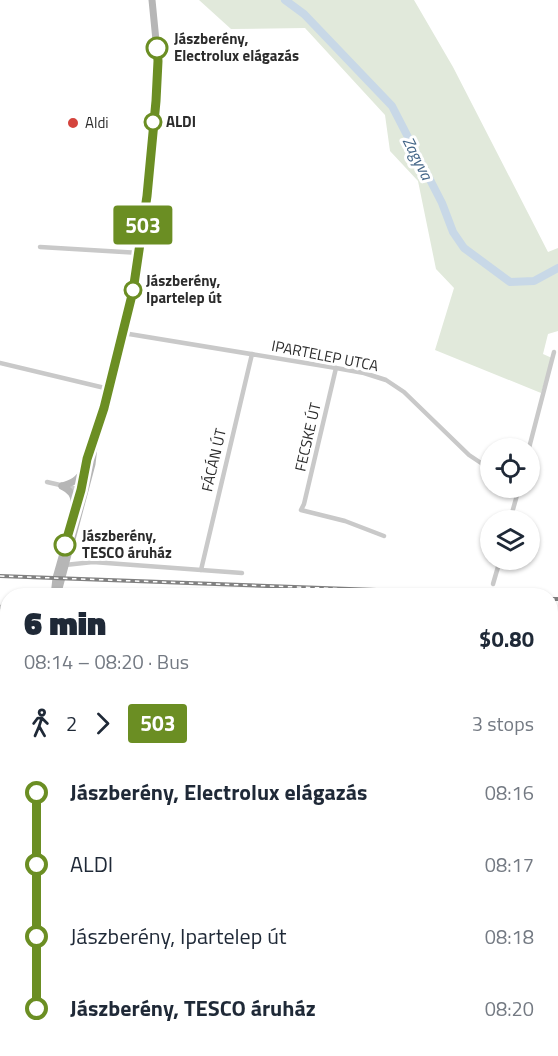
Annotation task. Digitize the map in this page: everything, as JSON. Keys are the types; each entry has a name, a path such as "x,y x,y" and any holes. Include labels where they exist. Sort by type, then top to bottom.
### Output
{"street":[{"path":"58,588 123,333 140,253 158,64 152,0"},
{"path":"40,247 140,253"},
{"name":"IPARTELEP UTCA","path":"123,333 364,373 386,380 404,392 480,463"},
{"path":"532,438 554,352"},
{"name":"FÁCÁN ÚT","path":"201,570 252,354"},
{"path":"0,363 108,389"},
{"name":"FECSKE ÚT","path":"336,368 301,510 345,521 384,536"},
{"path":"62,486 76,480 81,475 104,408"},
{"path":"56,588 56,578 73,515 83,490 87,459"},
{"path":"47,482 83,490"},
{"path":"62,486 73,495 75,501 73,515"},
{"path":"65,566 93,562 242,573"},
{"path":"493,584 497,570"}],"shaded area":[{"path":"199,0 414,0 453,67 548,252 558,248 558,331 548,334 543,354 552,358 541,393 435,350 454,288 436,269 418,181 390,151 385,115 305,28 231,29"}],"waterway":[{"name":"Zagyva","path":"285,0 304,14 392,106 442,203 453,232 464,248 510,282 534,281 558,268"}],"railway":[{"path":"0,576 323,588"}],"bus line":[{"name":"503","path":"65,545 81,490 87,459 104,408 138,266 156,101 157,48"}],"place":[{"name":"Jászberény, Electrolux elágazás","path":"157,48"},
{"name":"ALDI","path":"153,122"},
{"name":"Aldi","path":"73,123"},
{"name":"Jászberény, Ipartelep út","path":"133,290"},
{"name":"Jászberény, TESCO áruház","path":"65,545"}]}
